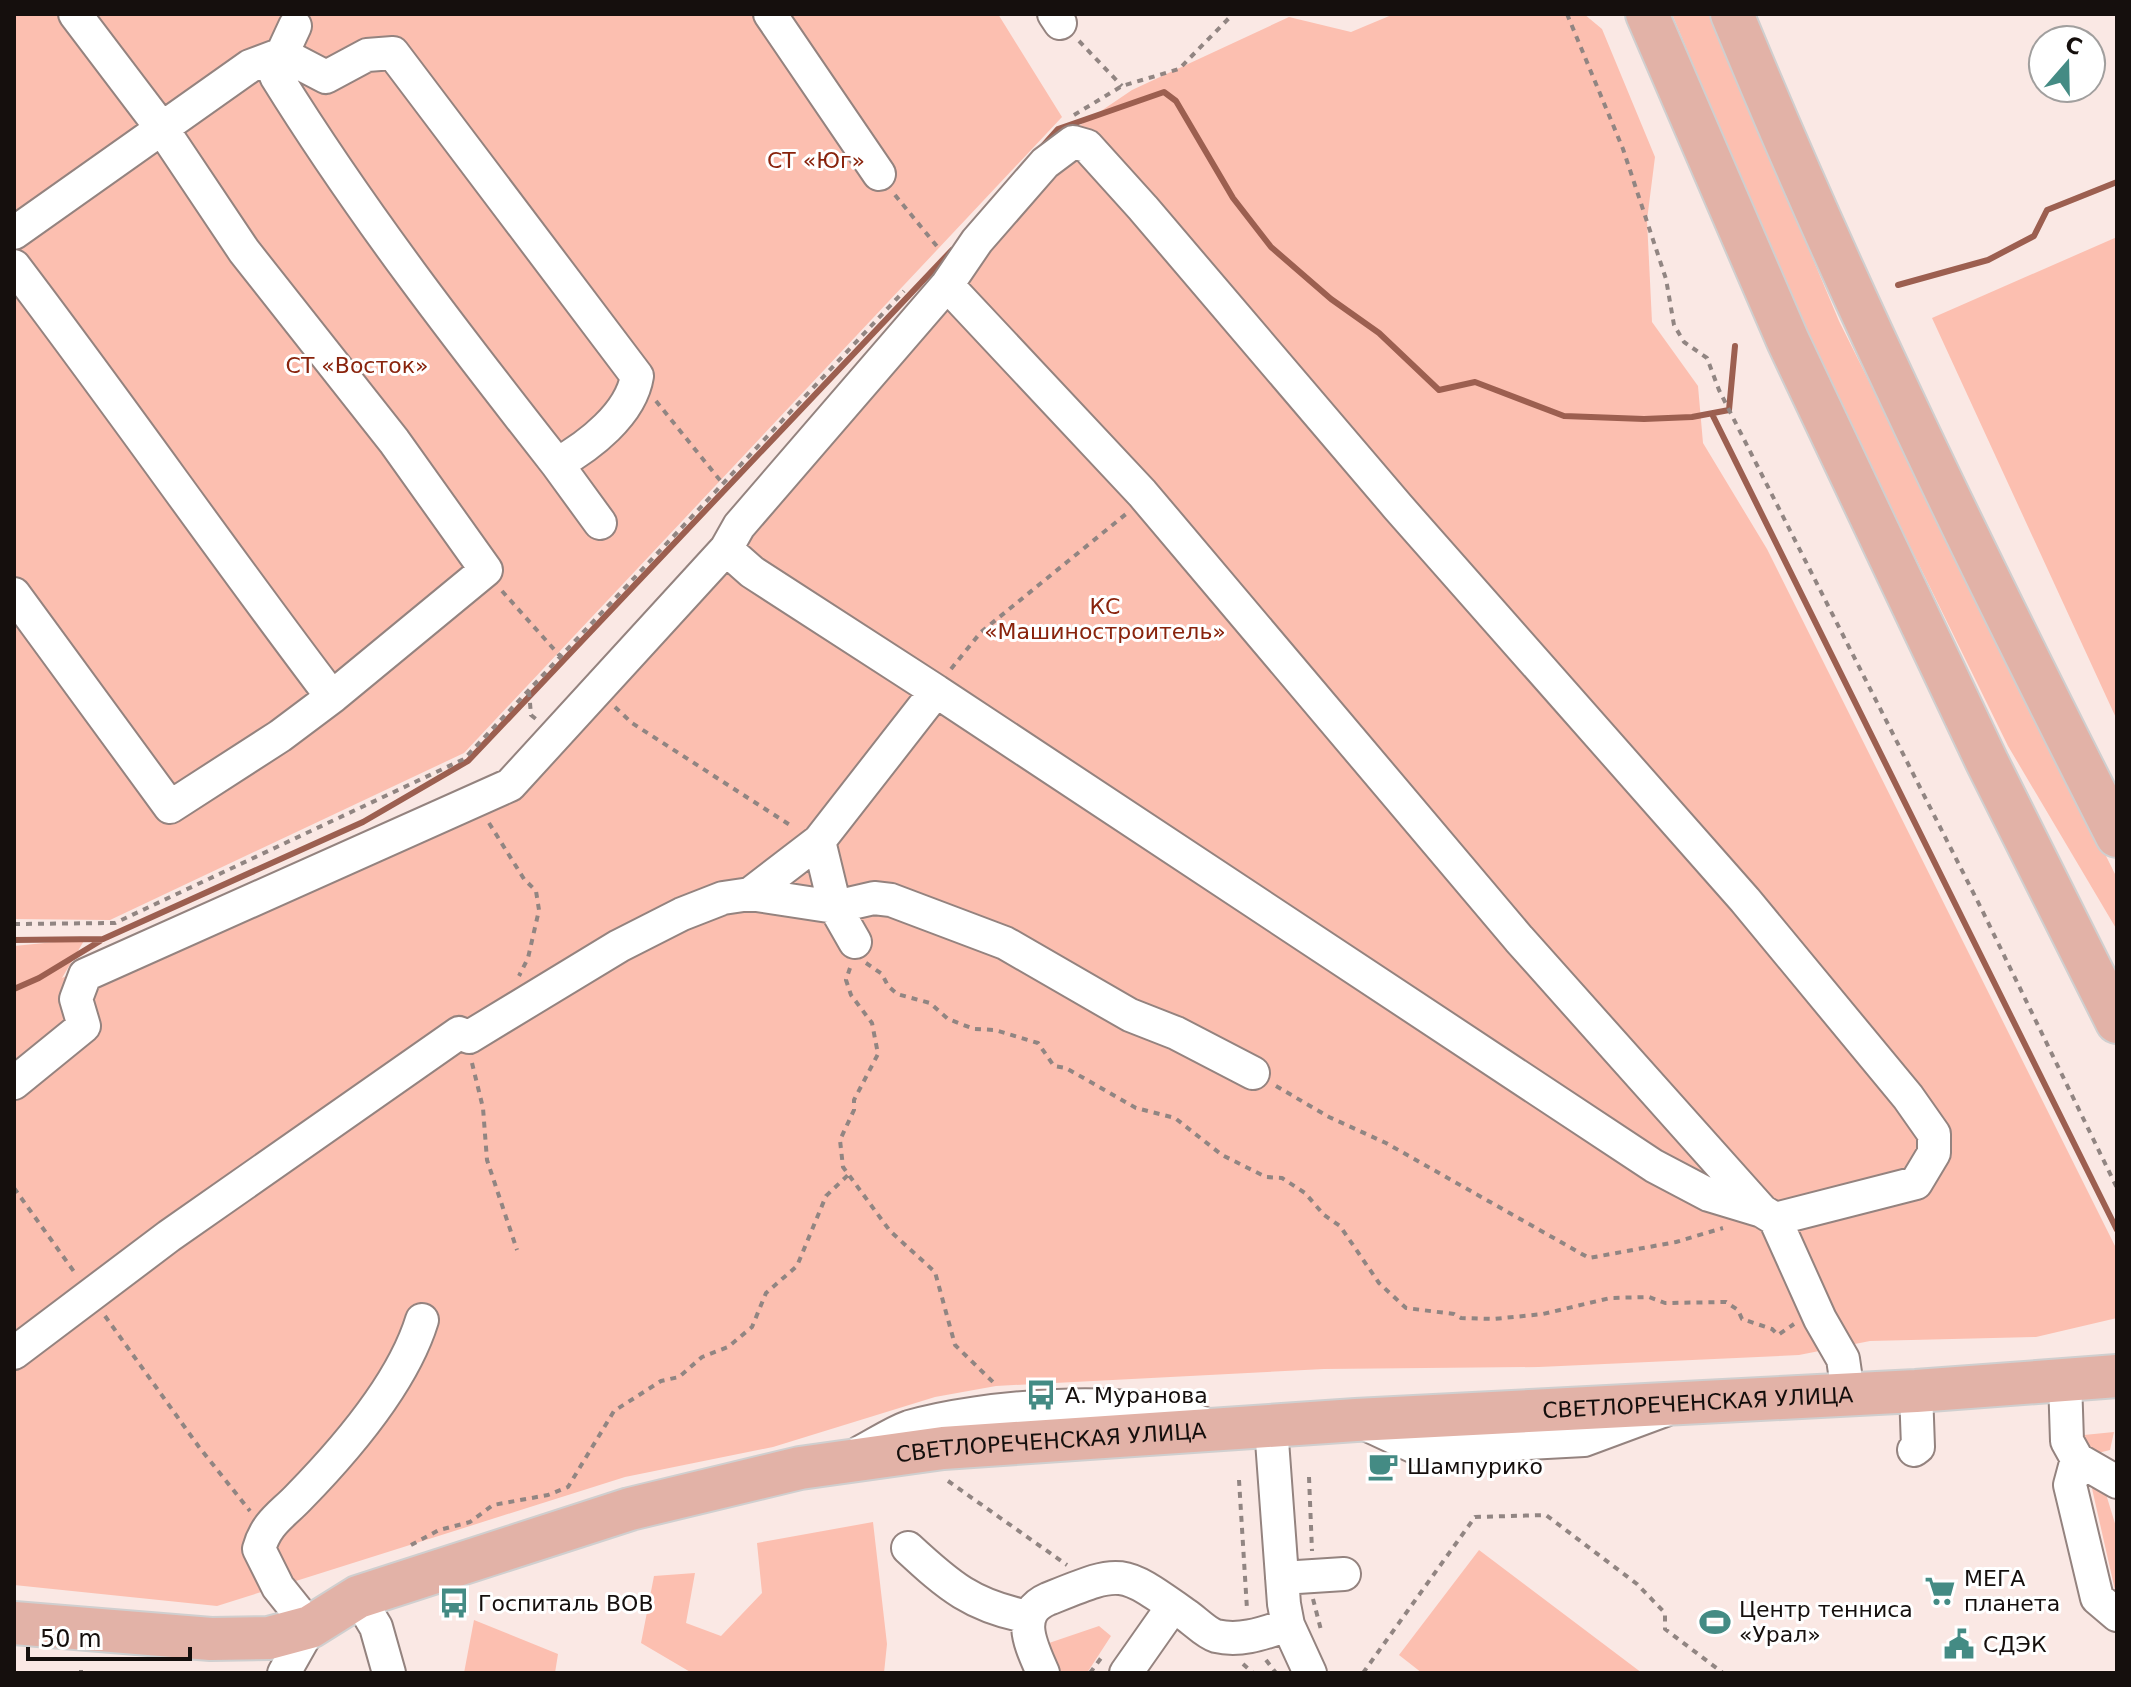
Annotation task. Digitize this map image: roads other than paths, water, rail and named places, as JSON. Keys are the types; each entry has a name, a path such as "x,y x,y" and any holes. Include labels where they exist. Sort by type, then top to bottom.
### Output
{"main road":[{"path":"1647,14 1795,355 1987,762 2117,1022"},
{"path":"1732,14 1807,197 2016,637 2117,836"},
{"name":"СВЕТЛОРЕЧЕНСКАЯ УЛИЦА","path":"14,1623 211,1639 269,1638 310,1627 358,1597 630,1509 844,1461 943,1448 1356,1420 1916,1391 2117,1376"}],"street":[{"path":"14,594 170,807 280,736 332,697 486,570 394,441 244,251 163,130 75,14"},
{"path":"770,14 879,174"},
{"path":"14,233 250,66 293,27"},
{"path":"293,27 326,77 367,55 393,53 637,376 635,392 590,446 557,464"},
{"path":"293,27 276,76 331,165 415,283 600,523"},
{"path":"14,1083 84,1026 76,999 85,975 510,785 726,549 750,514 939,274 987,230 1045,163 1073,142 1087,146 1143,208 1419,531 1745,900 1908,1097 1934,1134 1934,1153 1916,1183 1768,1215 1709,1195 1654,1166 752,572 726,549"},
{"path":"14,266 104,385 222,553 332,697"},
{"path":"939,274 1146,498 1519,939 1768,1215 1843,1359 1848,1393"},
{"path":"750,894 819,841 936,691"},
{"path":"819,841 835,907 854,946"},
{"path":"14,1353 169,1236 459,1033 469,1037 619,946 682,914 723,898 750,894 835,907 874,898 891,900 1005,943 1130,1015 1176,1033 1253,1073"},
{"path":"284,1673 310,1627 278,1587 263,1559 259,1549 265,1528 299,1497 374,1408 412,1351 422,1320"},
{"path":"2065,1380 2067,1441 2077,1459 2117,1482"},
{"path":"1914,1450 1918,1447 1916,1391"},
{"path":"1271,1427 1288,1625 1310,1673"},
{"path":"2077,1459 2070,1485 2097,1598 2117,1615"},
{"path":"908,1548 954,1590 989,1607 1029,1617"},
{"path":"1282,1578 1344,1574"},
{"path":"1043,1673 1026,1634 1029,1617 1041,1602 1101,1576 1138,1582 1214,1635 1249,1638 1288,1625"},
{"path":"358,1597 376,1627 389,1673"},
{"path":"1117,1661 1173,1606"}],"waterway":[{"path":"1041,148 1058,129 1164,92 1176,101 1233,198 1271,247 1331,299 1379,333 1439,390 1475,382 1564,416 1692,417 1729,410 1735,346"},
{"path":"1898,285 1988,260 2034,236 2047,210 2117,182"},
{"path":"14,940 103,939 363,822 468,761 952,250"},
{"path":"1712,414 2117,1230"},
{"path":"14,989 39,978 100,941"}],"place":[{"name":"А. Муранова","path":"1041,1395"},
{"name":"Шампурико","path":"1383,1466"},
{"name":"МЕГА планета","path":"1940,1591"},
{"name":"Госпиталь ВОВ","path":"454,1603"},
{"name":"Центр тенниса «Урал»","path":"1715,1622"},
{"name":"СДЭК","path":"1959,1644"}],"park label":[{"name":"СТ «Юг»","path":"816,160"},
{"name":"СТ «Восток»","path":"357,365"},
{"name":"КС «Машиностроитель»","path":"1105,618"}]}
